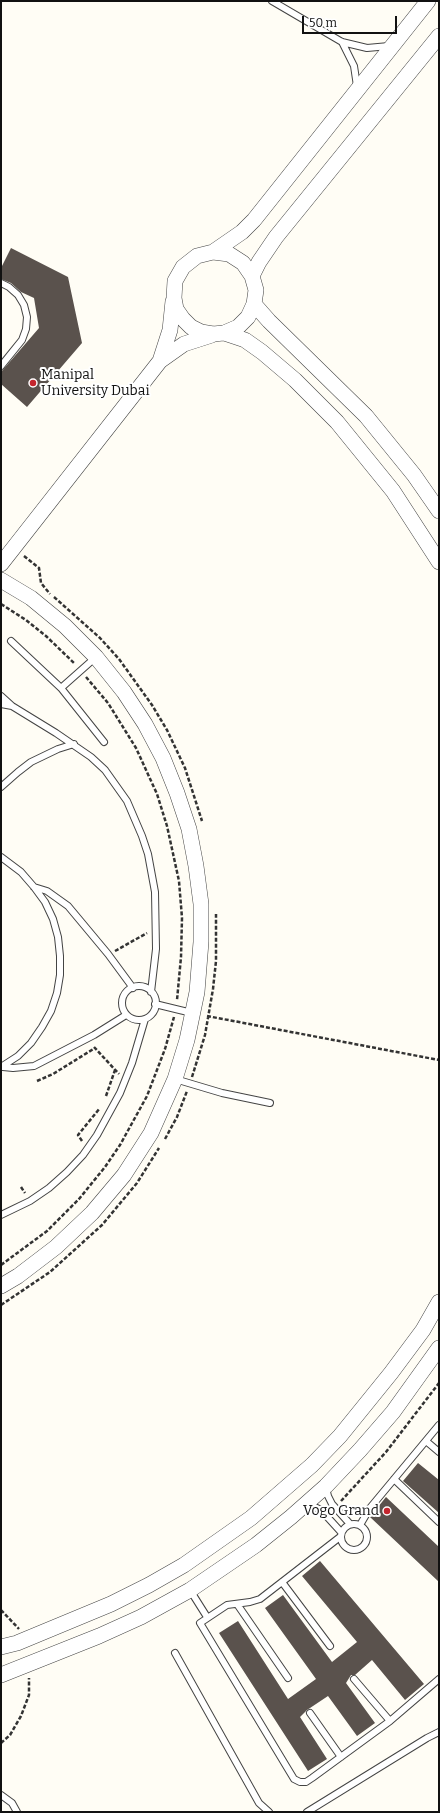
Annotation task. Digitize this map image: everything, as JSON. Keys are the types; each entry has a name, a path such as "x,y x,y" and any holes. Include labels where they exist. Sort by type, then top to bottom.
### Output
{"street":[{"path":"160,361 170,330 175,281 183,266 197,256 213,252 242,232 254,220 428,1"},
{"path":"252,276 259,262 276,237 439,36"},
{"path":"1,564 160,361 184,344 238,327 248,317 254,304 256,290 252,276 243,263 229,254 213,252"},
{"path":"174,298 176,309 187,323 201,332 244,340 262,352 295,380 337,422 394,491 439,562"},
{"path":"254,304 269,321 366,416 414,474 439,511"},
{"path":"1,580 40,605 65,626 96,657 124,692 152,738 163,758 177,792 189,829 196,866 200,904 201,942 197,992 188,1040 175,1079 150,1133 124,1175 92,1213 56,1247 18,1276 1,1286"},
{"path":"1,1647 17,1643 111,1604 149,1585 184,1565 251,1518 312,1465 362,1410 422,1330 439,1302"},
{"path":"1,1675 99,1636 141,1617 190,1590 256,1546 326,1486 360,1450 394,1412 439,1348"}],"lane":[{"path":"272,1 342,42 367,48 393,45"},
{"path":"342,42 354,66 357,91"},
{"path":"1,283 10,287 18,295 24,305 27,317 26,329 22,340 1,366"},
{"path":"11,641 62,688 104,742"},
{"path":"62,688 96,657"},
{"path":"1,696 12,706 74,744 105,770 127,801 142,836 152,873 155,892 156,928 151,992 156,1004 154,1010 145,1019 125,1082 110,1112 88,1148 67,1172 50,1188 30,1201 1,1215"},
{"path":"1,704 12,706"},
{"path":"1,787 31,762 58,749 74,744"},
{"path":"1,857 21,872 34,887 50,914 58,937 60,956 60,975 57,993 45,1022 31,1043 18,1056 2,1067"},
{"path":"34,887 52,895 68,906 108,954 133,988"},
{"path":"145,1019 135,1020 126,1015 122,1005 122,1000 128,990 133,988 146,988 151,992"},
{"path":"156,1004 193,1013"},
{"path":"2,1067 13,1068 34,1066 87,1039 126,1015"},
{"path":"175,1079 222,1093 270,1103"},
{"path":"360,1525 370,1508 439,1425"},
{"path":"426,1441 439,1452"},
{"path":"394,1479 439,1522"},
{"path":"306,1503 320,1510 341,1534 344,1546 348,1549 358,1550 366,1543 367,1532 360,1525 350,1524 335,1507 328,1496 326,1486"},
{"path":"350,1524 341,1534 260,1598 250,1602 227,1605 201,1622 201,1628 294,1779 300,1782 306,1782 390,1721 439,1679"},
{"path":"282,1582 330,1646"},
{"path":"190,1590 207,1617"},
{"path":"237,1604 288,1678"},
{"path":"175,1653 259,1803 269,1812"},
{"path":"354,1679 390,1721"},
{"path":"310,1713 341,1757"},
{"path":"307,1812 439,1732"},
{"path":"1,1795 12,1803 17,1812"}],"path":[{"path":"14,547 39,568 41,583 49,594 68,608 100,638 136,681 152,705 176,749 192,788 202,822"},
{"path":"1,604 26,620 46,636 81,671 108,702 136,748 157,794 167,826 179,881 181,912 181,957 176,1009 164,1050 147,1096 117,1150 92,1183 64,1214 28,1246 1,1265"},
{"path":"1,1305 32,1285 68,1258 119,1207 137,1183 177,1117 200,1054 209,1016 216,961 216,910"},
{"path":"108,954 156,928"},
{"path":"193,1013 439,1060"},
{"path":"87,1039 125,1082"},
{"path":"37,1081 53,1074 95,1048"},
{"path":"104,1101 115,1070"},
{"path":"88,1148 78,1135 101,1107"},
{"path":"335,1507 386,1452 439,1383"}],"building":[{"path":"11,248 68,277 82,343 27,407 1,384 1,372 39,328 34,298 21,292 11,283 1,279 1,268"},
{"path":"418,1463 439,1480 439,1513 403,1481"},
{"path":"386,1497 439,1547 439,1582 370,1517"},
{"path":"320,1561 424,1684 405,1700 372,1660 355,1675 351,1675 346,1683 375,1723 357,1736 328,1696 307,1710 300,1717 327,1759 308,1771 219,1633 238,1621 288,1699 316,1679 265,1608 283,1595 332,1662 357,1642 302,1576"}],"place":[{"name":"Manipal University Dubai","path":"33,383"},
{"name":"Vogo Grand","path":"387,1511"}]}
